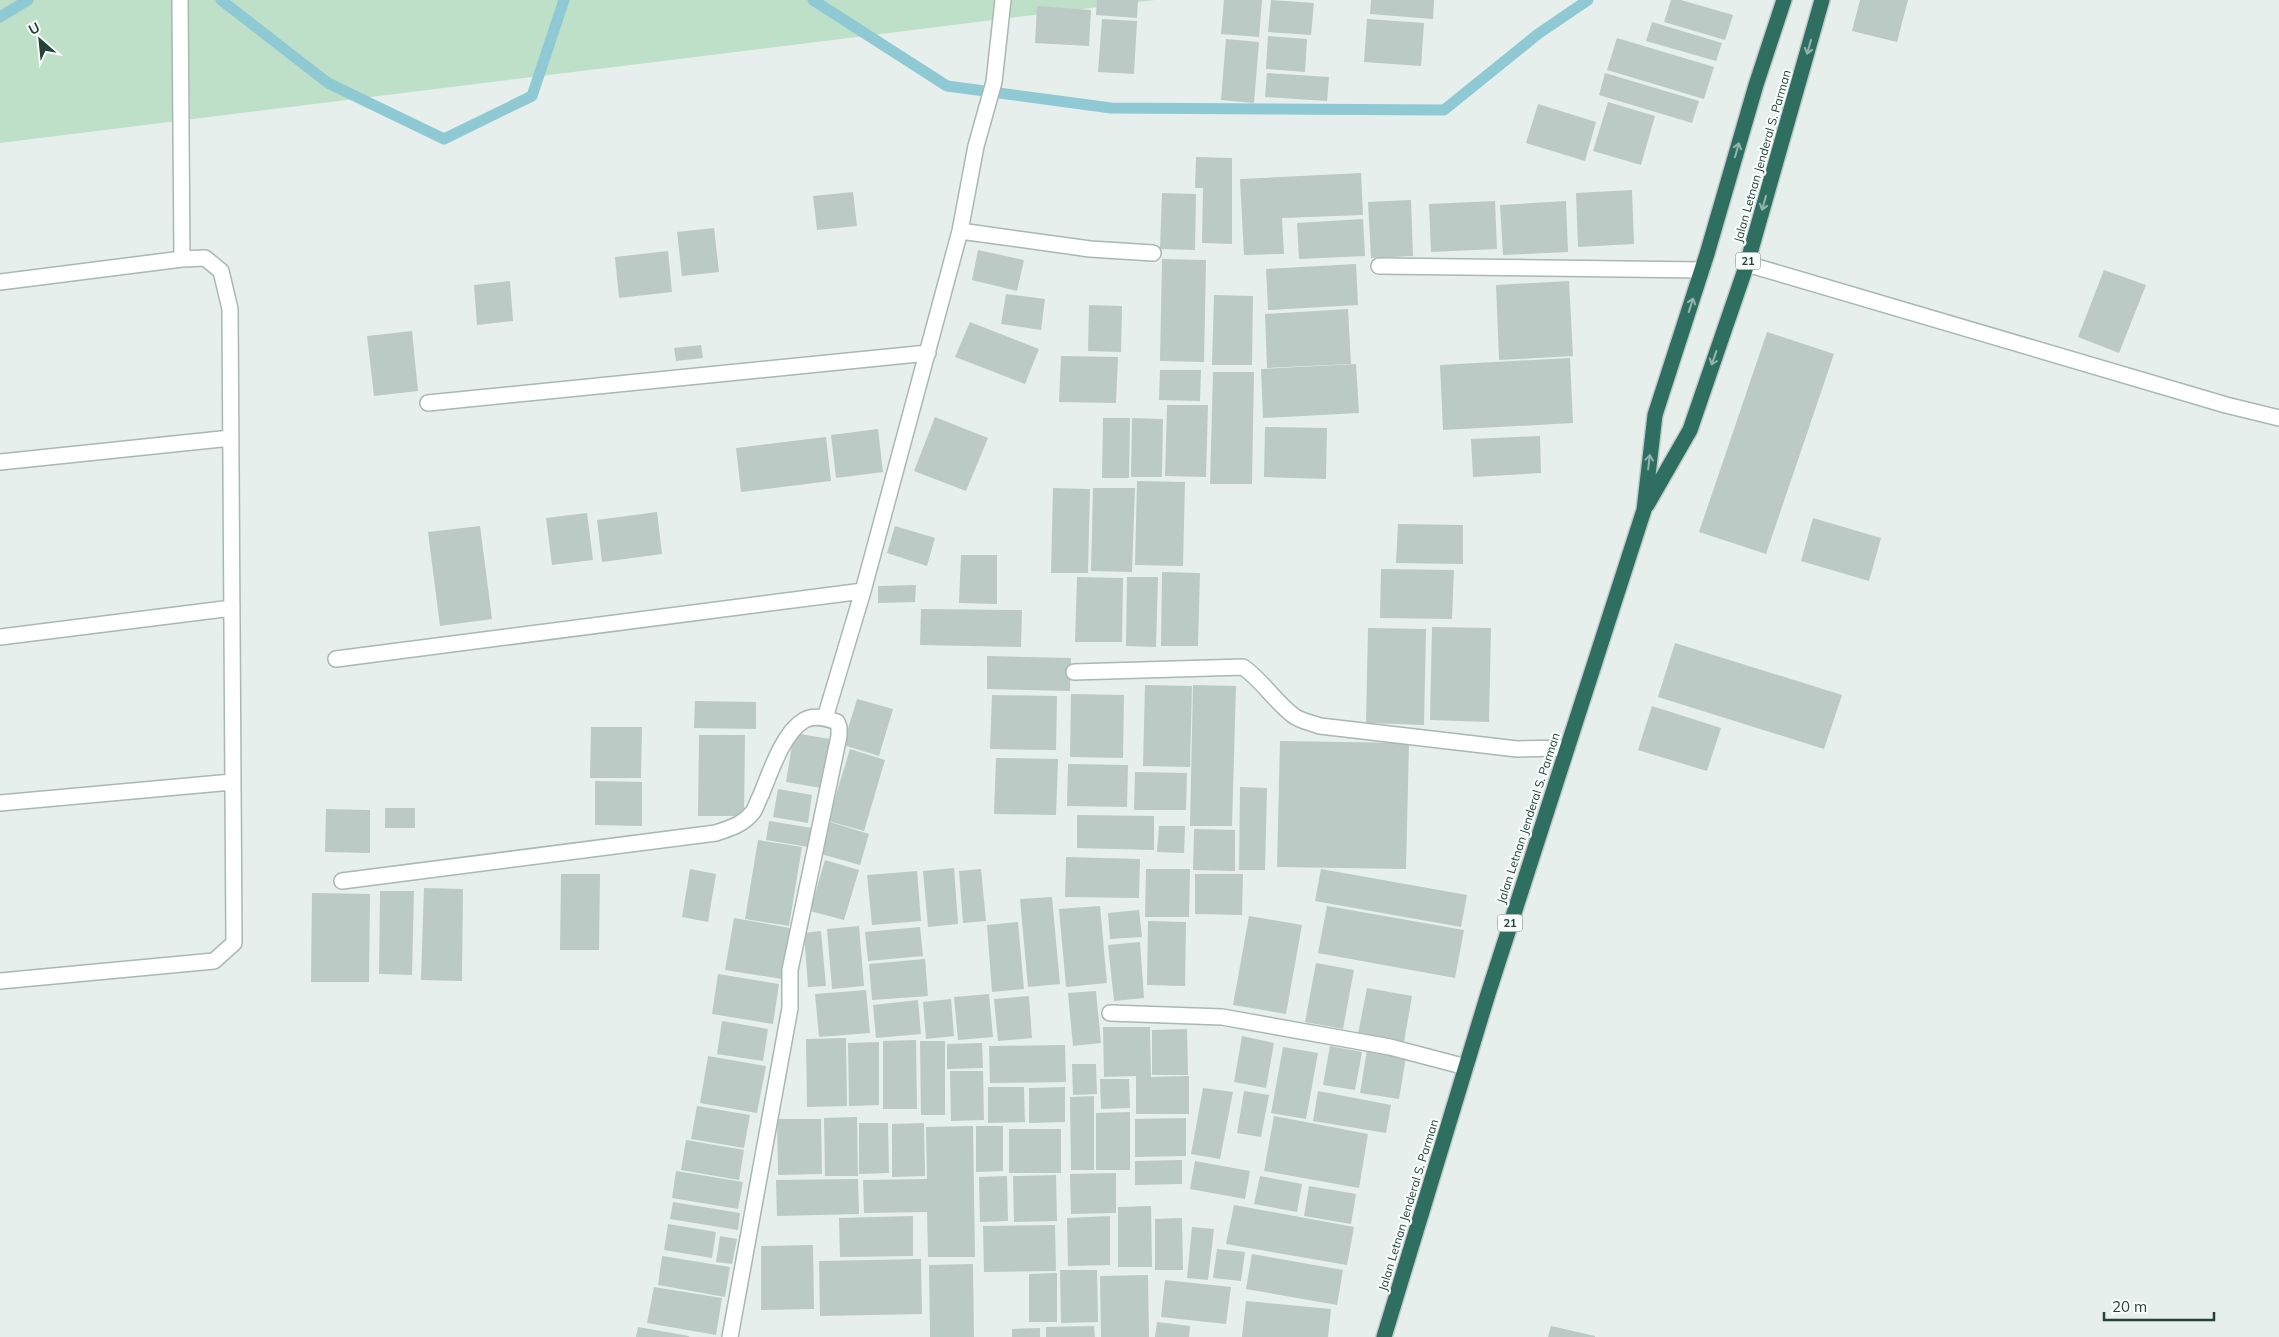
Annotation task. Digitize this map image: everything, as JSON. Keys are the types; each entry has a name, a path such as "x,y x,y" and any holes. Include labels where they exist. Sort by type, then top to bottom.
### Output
{"highway":[{"name":"Jalan Letnan Jenderal S. Parman","path":"1384,1337 1466,1067 1644,510 1655,415 1702,270 1756,85 1784,0"},
{"name":"Jalan Letnan Jenderal S. Parman","path":"1644,510 1690,430 1747,264 1822,0"}],"street":[{"path":"825,718 863,592 960,231 976,146 994,82 1003,0"},
{"path":"180,4 182,259"},
{"path":"960,231 1090,249 1153,253"},
{"path":"0,282 182,259 206,258 220,271 230,309 234,943 214,961 0,981"},
{"path":"1747,264 2226,406 2279,418"},
{"path":"1379,266 1702,270"},
{"path":"428,403 928,353"},
{"path":"0,462 231,438"},
{"path":"336,659 863,592"},
{"path":"0,637 232,608"},
{"path":"1074,672 1243,668 1258,677 1281,704 1296,717 1320,726 1517,749 1567,748"},
{"path":"342,881 716,833 737,826 753,812 785,740 804,720 813,717 825,718 836,722 839,727 839,736 790,970 790,1008 730,1337"},
{"path":"0,804 232,782"},
{"path":"1110,1013 1222,1017 1390,1047 1466,1067"}],"green space":[{"path":"0,0 1155,0 0,143"}],"building":[{"path":"1097,0 1138,0 1137,18 1096,15"},
{"path":"1224,0 1262,0 1259,37 1221,34"},
{"path":"1271,0 1314,3 1311,35 1268,32"},
{"path":"1371,0 1434,0 1433,19 1370,14"},
{"path":"1671,0 1681,0 1733,15 1725,40 1664,22"},
{"path":"1860,0 1908,0 1897,42 1852,31"},
{"path":"1037,6 1091,10 1089,46 1035,43"},
{"path":"1102,19 1137,21 1134,74 1098,72"},
{"path":"1367,19 1424,23 1421,66 1364,62"},
{"path":"1652,22 1722,43 1716,61 1646,41"},
{"path":"1268,36 1307,39 1305,72 1266,69"},
{"path":"1617,38 1714,67 1704,99 1607,70"},
{"path":"1226,39 1259,42 1254,103 1221,100"},
{"path":"1267,73 1329,77 1327,101 1265,97"},
{"path":"1605,73 1699,101 1692,123 1599,95"},
{"path":"1608,102 1655,116 1641,165 1593,151"},
{"path":"1538,104 1596,122 1585,161 1526,143"},
{"path":"1196,157 1232,158 1232,244 1202,243 1203,188 1195,188"},
{"path":"1361,173 1363,215 1282,218 1284,254 1244,255 1240,179"},
{"path":"1632,190 1634,244 1578,247 1576,193"},
{"path":"853,192 857,226 817,230 813,196"},
{"path":"1162,193 1196,194 1195,250 1160,249"},
{"path":"1411,200 1413,256 1371,258 1368,202"},
{"path":"1495,201 1497,249 1431,252 1429,204"},
{"path":"1566,201 1568,252 1503,255 1500,205"},
{"path":"1363,219 1365,256 1299,259 1297,223"},
{"path":"714,228 719,272 682,276 677,232"},
{"path":"978,250 1024,260 1017,291 972,280"},
{"path":"668,251 672,292 619,298 615,257"},
{"path":"1162,259 1206,260 1204,362 1160,361"},
{"path":"1356,264 1358,305 1268,310 1266,269"},
{"path":"2104,270 2146,285 2119,353 2078,337"},
{"path":"510,281 513,321 477,325 474,285"},
{"path":"1569,281 1573,356 1499,360 1496,285"},
{"path":"1006,294 1045,299 1041,330 1001,324"},
{"path":"1214,295 1253,296 1252,365 1212,365"},
{"path":"1089,305 1122,306 1121,352 1088,351"},
{"path":"1348,309 1351,364 1267,368 1265,314"},
{"path":"970,322 1039,349 1025,384 955,357"},
{"path":"412,331 418,391 374,396 367,336"},
{"path":"1767,332 1834,354 1766,554 1699,532"},
{"path":"701,345 703,358 676,361 674,348"},
{"path":"1061,356 1118,357 1116,403 1059,402"},
{"path":"1570,358 1573,423 1443,430 1440,365"},
{"path":"1356,364 1359,413 1263,418 1261,369"},
{"path":"1160,370 1201,370 1200,401 1159,400"},
{"path":"1213,372 1254,372 1252,484 1210,484"},
{"path":"1167,405 1208,405 1206,477 1165,476"},
{"path":"935,417 988,438 966,491 914,471"},
{"path":"1103,418 1130,418 1129,478 1102,478"},
{"path":"1132,418 1163,419 1162,477 1131,477"},
{"path":"1265,427 1327,428 1326,479 1264,477"},
{"path":"878,429 883,472 836,478 831,435"},
{"path":"1540,436 1541,473 1473,477 1471,439"},
{"path":"826,437 831,481 741,492 736,448"},
{"path":"1137,481 1185,482 1183,566 1135,565"},
{"path":"1053,488 1090,489 1088,573 1051,573"},
{"path":"1093,488 1135,488 1132,572 1091,571"},
{"path":"657,512 662,554 602,562 597,520"},
{"path":"587,513 593,560 552,565 546,518"},
{"path":"1813,518 1881,538 1869,581 1801,561"},
{"path":"1398,524 1463,525 1463,564 1396,563"},
{"path":"480,526 492,619 440,626 428,532"},
{"path":"895,526 935,538 927,566 887,553"},
{"path":"961,555 997,555 997,604 959,603"},
{"path":"1381,569 1454,570 1452,619 1380,618"},
{"path":"1162,572 1200,573 1198,646 1161,646"},
{"path":"1077,577 1123,578 1122,642 1075,642"},
{"path":"1127,577 1158,577 1156,647 1126,646"},
{"path":"916,585 915,602 878,603 878,586"},
{"path":"921,609 1022,610 1021,647 920,645"},
{"path":"1432,627 1491,628 1489,722 1430,720"},
{"path":"1368,628 1426,629 1424,725 1366,723"},
{"path":"1675,643 1842,695 1824,749 1658,697"},
{"path":"987,656 1071,658 1070,691 987,689"},
{"path":"1145,685 1192,686 1190,767 1143,766"},
{"path":"1193,685 1236,686 1232,826 1190,826"},
{"path":"1071,694 1124,695 1123,758 1070,757"},
{"path":"992,695 1057,696 1056,750 990,749"},
{"path":"857,699 893,709 879,756 843,745"},
{"path":"695,701 756,702 756,729 694,728"},
{"path":"1652,706 1721,728 1707,771 1638,750"},
{"path":"591,727 642,727 641,778 590,778"},
{"path":"794,733 830,739 821,788 786,782"},
{"path":"699,735 745,735 744,816 698,816"},
{"path":"1280,741 1409,743 1406,869 1277,867"},
{"path":"850,749 885,760 864,831 828,821"},
{"path":"996,758 1058,759 1056,815 994,814"},
{"path":"1068,764 1128,765 1127,807 1067,806"},
{"path":"1135,772 1187,773 1186,810 1134,810"},
{"path":"595,781 642,782 642,826 595,825"},
{"path":"1240,787 1267,788 1265,870 1239,870"},
{"path":"778,789 812,795 808,823 773,817"},
{"path":"385,808 415,808 415,828 385,828"},
{"path":"326,809 370,810 370,853 325,852"},
{"path":"1077,815 1154,816 1154,850 1077,848"},
{"path":"769,821 812,828 808,847 766,840"},
{"path":"830,822 869,834 860,865 821,854"},
{"path":"1159,826 1185,826 1184,853 1157,852"},
{"path":"1194,829 1235,830 1235,871 1193,870"},
{"path":"758,840 802,847 789,926 745,919"},
{"path":"1066,857 1140,859 1139,898 1065,897"},
{"path":"825,860 859,870 844,920 810,911"},
{"path":"954,868 958,924 928,927 923,871"},
{"path":"690,869 716,874 708,922 682,917"},
{"path":"981,869 986,921 963,923 959,871"},
{"path":"1146,869 1190,869 1189,917 1145,917"},
{"path":"1321,869 1467,895 1461,927 1315,901"},
{"path":"917,871 921,921 872,925 867,875"},
{"path":"561,874 600,874 599,950 560,950"},
{"path":"1195,874 1243,874 1242,915 1195,914"},
{"path":"424,888 463,889 462,981 421,980"},
{"path":"380,891 414,891 412,975 379,974"},
{"path":"312,893 370,894 369,982 311,982"},
{"path":"1052,897 1060,984 1028,987 1020,899"},
{"path":"1100,906 1107,983 1066,987 1059,909"},
{"path":"1327,906 1464,930 1455,978 1318,953"},
{"path":"1139,910 1142,937 1110,939 1108,913"},
{"path":"1249,916 1302,925 1286,1014 1233,1005"},
{"path":"734,918 790,928 782,979 725,970"},
{"path":"1148,921 1186,922 1185,986 1147,985"},
{"path":"1018,922 1024,989 992,992 987,925"},
{"path":"859,926 864,986 832,989 827,929"},
{"path":"920,927 923,956 868,961 865,932"},
{"path":"821,931 826,986 808,987 804,933"},
{"path":"1140,942 1144,998 1114,1001 1108,945"},
{"path":"925,959 928,996 872,1000 869,964"},
{"path":"1316,963 1354,970 1343,1029 1305,1022"},
{"path":"718,974 779,984 773,1024 712,1014"},
{"path":"1367,988 1412,996 1404,1042 1358,1034"},
{"path":"866,990 870,1033 819,1037 815,994"},
{"path":"1096,991 1101,1043 1073,1046 1068,993"},
{"path":"989,994 993,1037 958,1040 954,997"},
{"path":"1029,996 1032,1038 998,1041 994,999"},
{"path":"951,999 954,1036 926,1039 923,1002"},
{"path":"918,1000 921,1034 876,1038 873,1005"},
{"path":"722,1021 768,1029 763,1061 717,1054"},
{"path":"1103,1027 1150,1027 1151,1077 1189,1076 1189,1114 1136,1114 1136,1076 1104,1077"},
{"path":"1187,1029 1188,1075 1152,1075 1152,1030"},
{"path":"1242,1036 1274,1043 1266,1088 1234,1082"},
{"path":"846,1038 847,1106 807,1107 806,1039"},
{"path":"916,1040 917,1109 883,1109 883,1041"},
{"path":"920,1041 945,1041 945,1115 921,1115"},
{"path":"879,1042 879,1105 849,1106 848,1043"},
{"path":"982,1043 983,1068 947,1069 947,1044"},
{"path":"1065,1045 1066,1082 990,1083 989,1046"},
{"path":"1330,1046 1362,1052 1355,1090 1323,1085"},
{"path":"1283,1047 1318,1053 1306,1119 1271,1113"},
{"path":"1367,1050 1406,1057 1399,1099 1360,1093"},
{"path":"708,1056 766,1066 757,1113 700,1103"},
{"path":"1072,1064 1096,1064 1097,1094 1073,1095"},
{"path":"950,1071 983,1071 984,1120 951,1121"},
{"path":"1100,1079 1129,1079 1130,1108 1101,1109"},
{"path":"988,1087 1024,1087 1025,1122 988,1123"},
{"path":"1065,1087 1065,1122 1029,1123 1029,1088"},
{"path":"1203,1088 1233,1092 1220,1159 1191,1154"},
{"path":"1244,1091 1269,1095 1261,1137 1237,1133"},
{"path":"1318,1091 1391,1105 1386,1133 1313,1121"},
{"path":"1094,1096 1094,1170 1071,1170 1070,1097"},
{"path":"697,1106 750,1115 744,1148 691,1139"},
{"path":"1130,1112 1130,1170 1096,1170 1096,1113"},
{"path":"1274,1116 1368,1134 1359,1188 1264,1171"},
{"path":"857,1117 858,1176 825,1176 824,1118"},
{"path":"1186,1118 1186,1156 1135,1157 1135,1119"},
{"path":"777,1119 821,1119 822,1174 778,1175"},
{"path":"859,1123 888,1123 889,1173 859,1174"},
{"path":"924,1123 925,1176 892,1177 892,1124"},
{"path":"973,1126 975,1257 928,1257 927,1212 864,1213 863,1180 927,1179 926,1127"},
{"path":"976,1126 1003,1126 1003,1171 976,1172"},
{"path":"1009,1129 1061,1129 1061,1173 1009,1173"},
{"path":"686,1140 744,1150 739,1180 681,1170"},
{"path":"1182,1160 1182,1184 1135,1185 1135,1161"},
{"path":"1195,1161 1250,1171 1245,1199 1190,1189"},
{"path":"676,1171 743,1182 738,1209 672,1198"},
{"path":"1116,1173 1116,1213 1071,1214 1070,1174"},
{"path":"1056,1175 1057,1221 1014,1222 1013,1176"},
{"path":"1007,1176 1008,1221 980,1222 979,1177"},
{"path":"1260,1176 1302,1184 1297,1212 1254,1204"},
{"path":"858,1179 859,1214 777,1216 776,1180"},
{"path":"1309,1186 1356,1194 1351,1224 1304,1216"},
{"path":"673,1202 740,1213 738,1230 670,1219"},
{"path":"1234,1205 1354,1227 1347,1265 1226,1244"},
{"path":"1151,1206 1152,1267 1118,1267 1118,1207"},
{"path":"913,1216 913,1256 840,1257 839,1218"},
{"path":"1110,1216 1110,1265 1068,1266 1067,1218"},
{"path":"1182,1218 1183,1270 1155,1270 1155,1219"},
{"path":"668,1224 716,1232 712,1258 664,1250"},
{"path":"1055,1225 1056,1271 984,1272 983,1226"},
{"path":"1192,1227 1214,1229 1208,1280 1187,1278"},
{"path":"720,1236 737,1239 732,1264 716,1262"},
{"path":"813,1245 814,1309 761,1310 761,1246"},
{"path":"1217,1249 1245,1252 1241,1281 1213,1278"},
{"path":"1252,1254 1343,1270 1337,1305 1246,1289"},
{"path":"662,1256 730,1267 725,1297 658,1285"},
{"path":"921,1259 922,1314 820,1316 819,1261"},
{"path":"973,1264 974,1337 930,1337 929,1265"},
{"path":"1060,1270 1097,1270 1098,1322 1061,1323"},
{"path":"1057,1273 1057,1322 1029,1322 1029,1274"},
{"path":"1148,1275 1149,1337 1101,1337 1100,1276"},
{"path":"1165,1280 1231,1287 1226,1324 1161,1317"},
{"path":"654,1287 722,1298 716,1335 647,1323"},
{"path":"1246,1301 1331,1309 1328,1337 1242,1337"},
{"path":"1157,1322 1190,1326 1189,1337 1155,1337"},
{"path":"1094,1326 1095,1337 1046,1337 1046,1327"},
{"path":"1551,1326 1595,1336 1595,1337 1548,1337"},
{"path":"638,1327 689,1336 689,1337 636,1337"},
{"path":"1040,1328 1040,1337 1012,1337 1012,1329"}],"waterway":[{"path":"0,17 28,0"},
{"path":"221,0 328,83 444,139 532,96 564,0"},
{"path":"813,0 947,86 1111,108 1444,110 1538,34 1588,0"}]}
